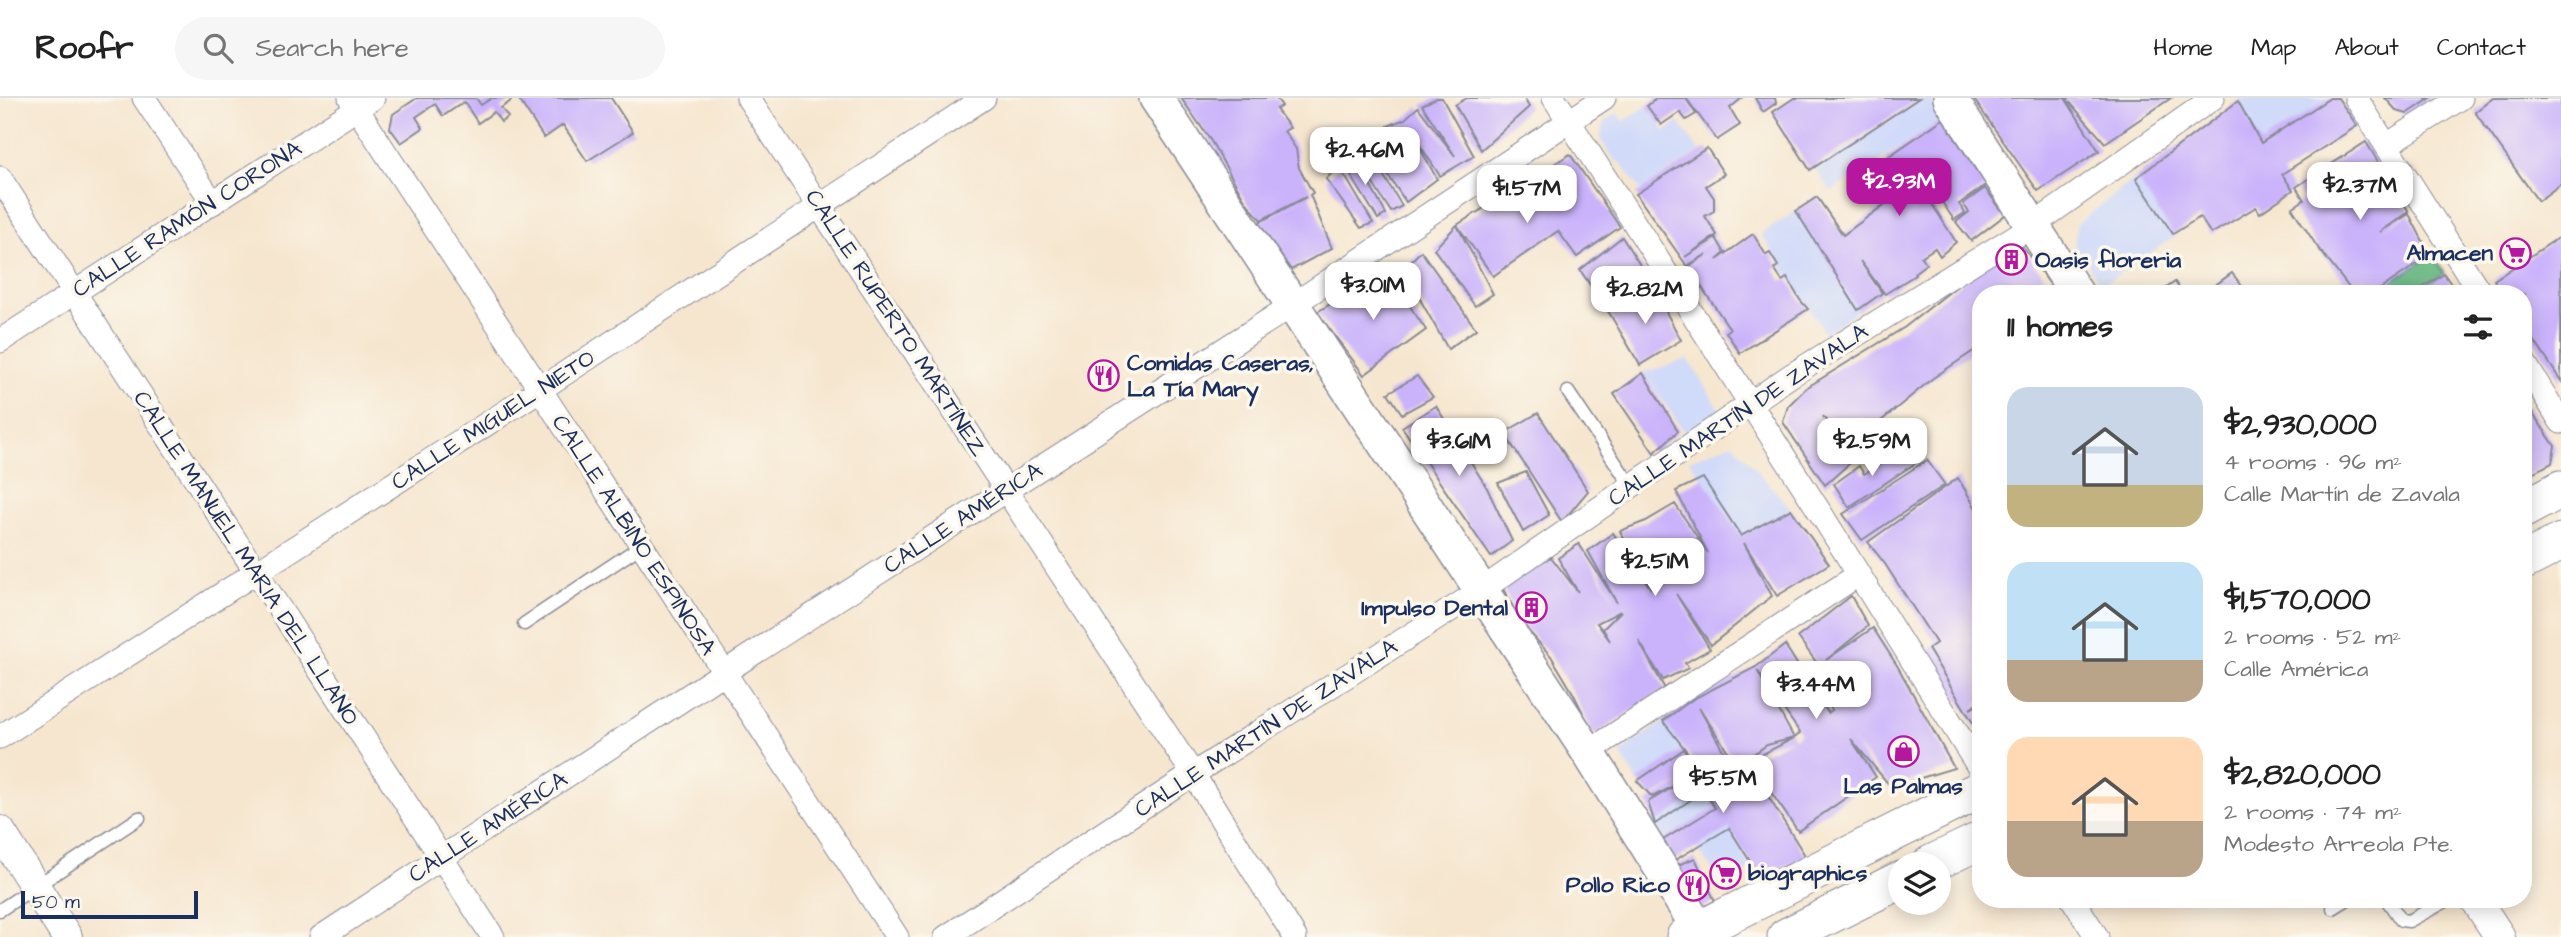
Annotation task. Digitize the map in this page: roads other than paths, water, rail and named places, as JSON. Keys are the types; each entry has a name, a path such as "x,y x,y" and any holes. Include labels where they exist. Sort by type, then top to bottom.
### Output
{"main road":[{"path":"1156,98 1588,752 1696,935 1972,794"},
{"path":"1950,98 2071,285"},
{"path":"2532,505 2561,489"},
{"path":"2532,557 2561,542"},
{"path":"1951,854 1972,844"},
{"path":"1786,937 1888,886"}],"street":[{"path":"144,98 213,202"},
{"name":"CALLE RUPERTO MARTÍNEZ","path":"748,98 1192,774 1295,937"},
{"name":"CALLE MIGUEL NIETO","path":"0,737 541,389 984,98"},
{"path":"1554,98 1972,757"},
{"name":"CALLE AMÉRICA","path":"321,937 1291,306 1604,98"},
{"name":"CALLE MARTÍN DE ZAVALA","path":"947,937 1192,774 1480,591 1790,376 2032,226 2213,98"},
{"path":"2357,98 2475,285"},
{"path":"2388,145 2462,98"},
{"name":"CALLE RAMÓN CORONA","path":"0,341 360,102"},
{"name":"CALLE ALBINO ESPINOSA","path":"360,102 641,546 897,937"},
{"name":"CALLE MANUEL MARIA DEL LLANO","path":"0,178 492,937"},
{"path":"2532,375 2561,422"},
{"path":"1588,752 1858,575"},
{"path":"0,831 67,937"},
{"path":"2078,908 2097,937"},
{"path":"2481,908 2500,937"}],"lane":[{"path":"1568,392 1631,486"},
{"path":"524,624 641,546"},
{"path":"0,910 139,818"},
{"path":"2393,908 2401,920 2409,922 2434,908"}],"place":[{"name":"Almacen","path":"2516,253"},
{"name":"Oasis floreria","path":"2012,260"},
{"name":"Comidas Caseras, La Tía Mary","path":"1104,376"},
{"name":"Impulso Dental","path":"1531,608"},
{"name":"Las Palmas","path":"1903,752"},
{"name":"biographics","path":"1725,873"},
{"name":"Pollo Rico","path":"1693,885"}]}
